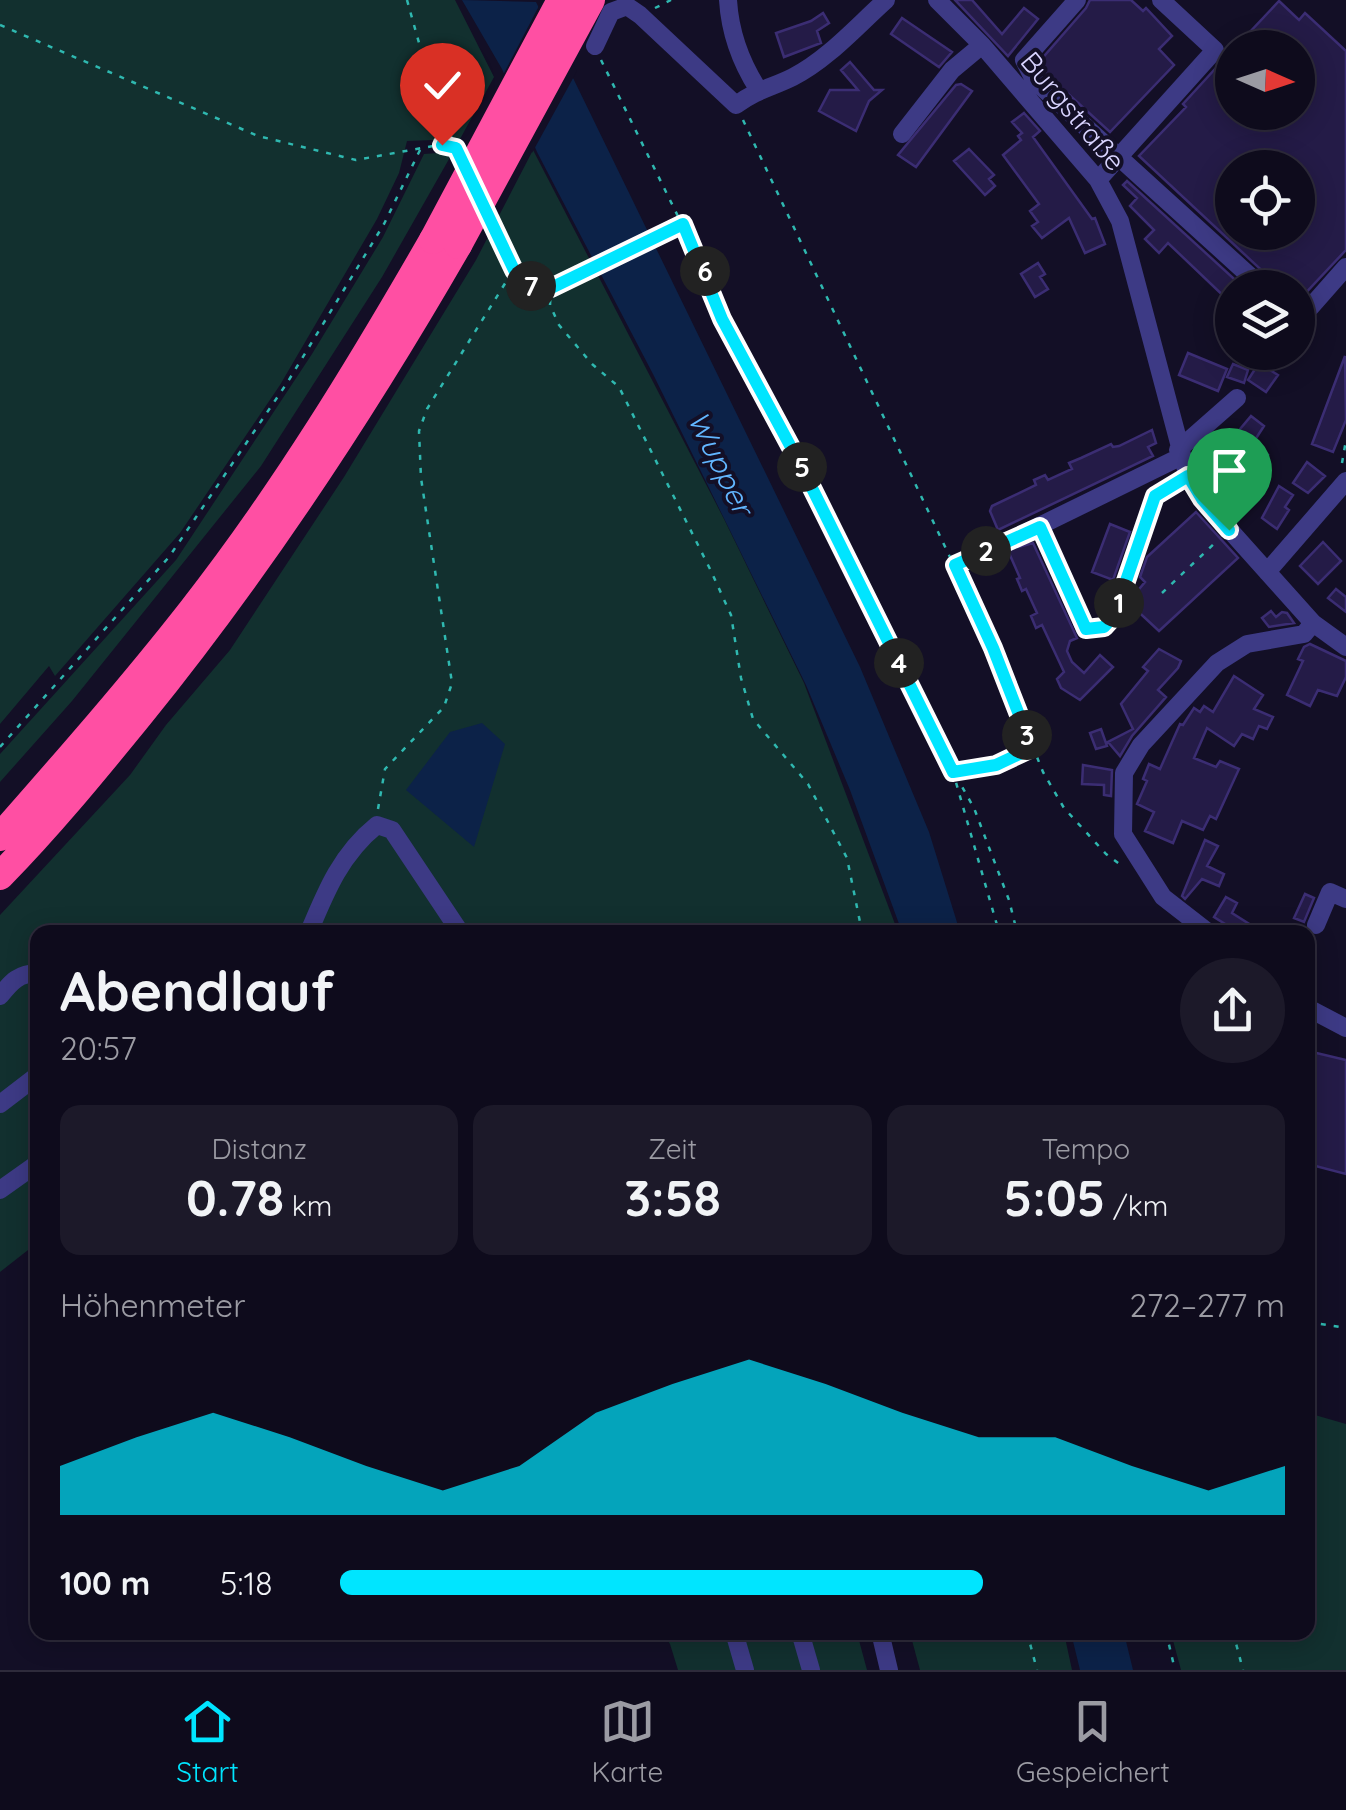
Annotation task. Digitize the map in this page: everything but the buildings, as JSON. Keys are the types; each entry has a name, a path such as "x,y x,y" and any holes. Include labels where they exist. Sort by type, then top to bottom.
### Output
{"highway":[{"path":"0,876 51,825 174,673 256,564 343,437 446,242 561,0"},
{"path":"0,837 110,712 194,608 446,242 591,0"}],"street":[{"path":"728,0 732,32 744,67 758,89"},
{"path":"594,46 612,12 626,6 635,10 736,105 758,89 793,77 822,57 886,0"},
{"name":"Burgstraße","path":"937,0 982,45 1098,180 1120,222 1179,454 1202,499 1313,623 1346,647"},
{"path":"1076,0 1024,60 1034,80 1243,270"},
{"path":"1098,180 1214,50 1160,0"},
{"path":"902,134 952,70 982,45"},
{"path":"1315,302 1346,268"},
{"path":"1021,535 1179,454 1237,398"},
{"path":"1040,527 1086,629 1104,627 1114,616 1155,496 1188,476"},
{"path":"1268,572 1343,485"},
{"path":"1199,925 1163,897 1123,834 1124,773 1141,744 1217,663 1247,644 1304,634 1313,623"},
{"path":"312,925 334,874 360,838 377,824 392,830 455,925"},
{"path":"1316,926 1330,892 1346,898"},
{"path":"0,996 14,979 30,973"},
{"path":"1315,1012 1346,1028"},
{"path":"0,1104 30,1080"},
{"path":"0,1190 30,1169"},
{"path":"736,1640 745,1670"},
{"path":"802,1640 810,1670"},
{"path":"882,1640 890,1670"}],"path":[{"path":"0,24 258,136 356,160 442,145 456,148 437,107 407,0"},
{"path":"649,10 671,0"},
{"path":"594,46 683,224 722,319 808,478 974,808 1016,925"},
{"path":"736,105 955,565 1032,748 1064,808 1106,854 1135,875"},
{"path":"0,747 169,557 287,384 384,224 421,148"},
{"path":"489,217 514,270 526,284 551,288 683,224"},
{"path":"377,824 385,769 444,708 452,683 422,478 420,431 427,410 514,270"},
{"path":"551,288 550,305 559,324 592,364 619,387 711,571 731,614 741,678 753,718 808,784 847,858 861,925"},
{"path":"1343,485 1346,440"},
{"path":"1162,593 1229,530"},
{"path":"955,565 1021,535"},
{"path":"953,772 996,765 1032,748"},
{"path":"953,772 997,925"},
{"path":"1315,1323 1346,1328"},
{"path":"1028,1640 1037,1670"},
{"path":"1168,1640 1175,1670"},
{"path":"1235,1640 1243,1670"}],"green space":[{"path":"0,0 455,0 494,77 460,139 407,141 399,173 377,219 280,385 180,533 55,676 49,666 0,724"},
{"path":"533,150 724,519 804,683 895,925 30,925 30,1248 0,1272 0,915 130,775 166,725 230,650 344,477 476,260"},
{"path":"453,152 382,277 261,466 72,701 0,782 0,754 176,560 312,354 383,237 424,154"},
{"path":"1315,1415 1346,1424 1346,1670 1181,1670 1173,1640 1315,1640"},
{"path":"667,1640 859,1640 867,1670 678,1670"},
{"path":"912,1640 1066,1640 1072,1670 920,1670"}],"water":[{"name":"Wupper","path":"462,0 536,2 860,667 929,832 958,925 899,925 806,685 653,374 537,152 502,69"},
{"path":"482,723 505,744 474,847 406,790 450,732"},
{"path":"1073,1640 1126,1640 1133,1670 1080,1670"}],"pier":[{"path":"541,2 577,71 532,153 501,79"},
{"path":"654,231 659,242 595,273 589,262"}],"route":[{"path":"442,145 456,148 514,270 521,280 535,288 551,288 683,224 722,319 800,464 953,772 996,765 1032,748 955,565 1040,527 1086,629 1104,627 1114,616 1155,496 1188,476 1229,530"}]}
